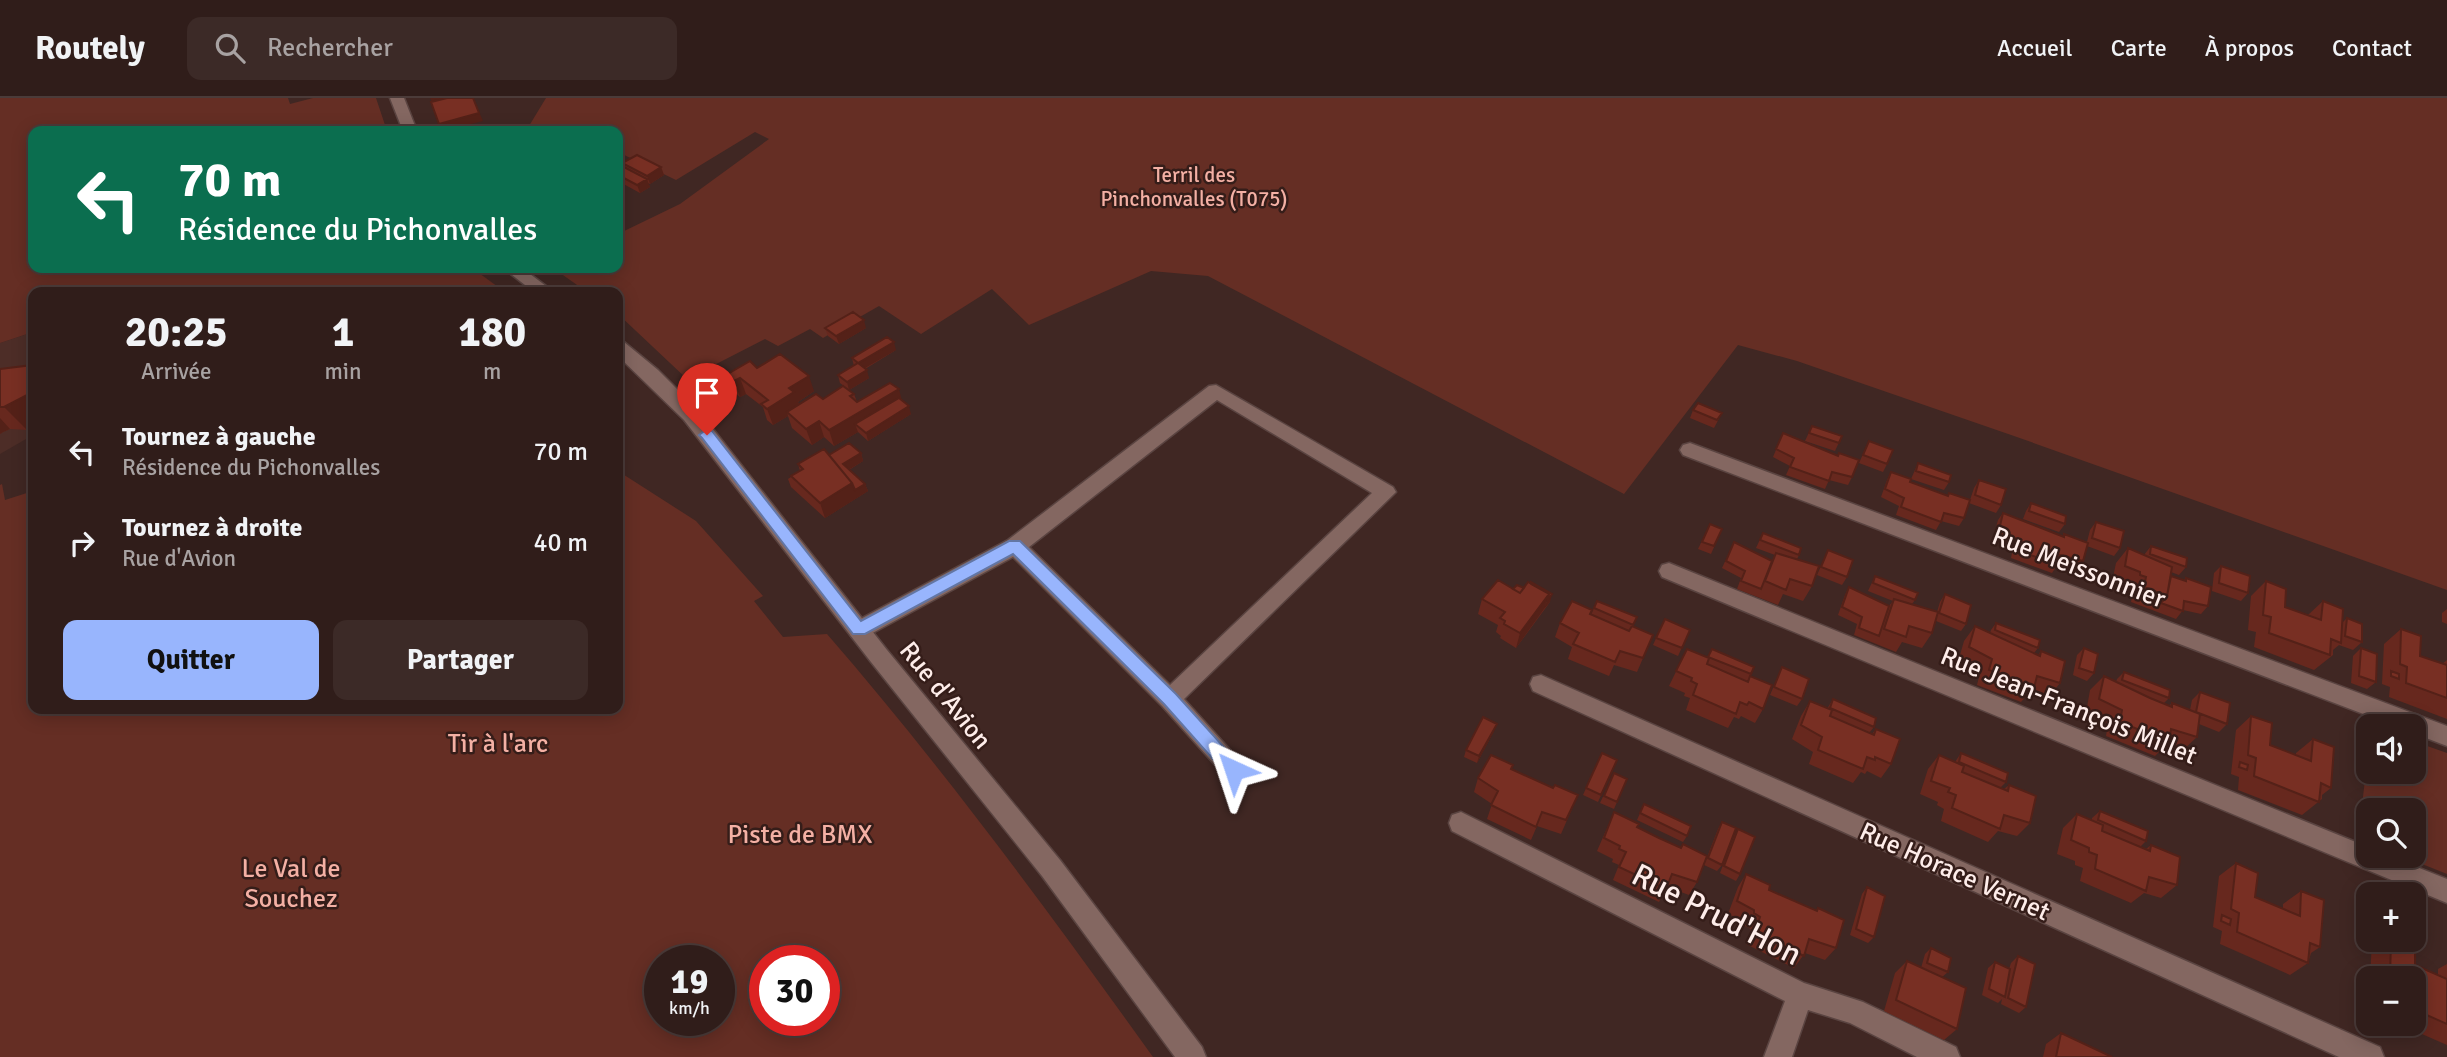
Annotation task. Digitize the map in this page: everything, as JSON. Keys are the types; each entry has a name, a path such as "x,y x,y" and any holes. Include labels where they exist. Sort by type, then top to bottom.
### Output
{"street":[{"path":"397,98 408,126"},
{"path":"518,273 538,287"},
{"name":"Rue d'Avion","path":"623,350 652,374 691,415 859,630 1051,868 1192,1057"},
{"path":"859,630 1015,545 1216,391 1386,492 1170,699"},
{"name":"Rue Meissonnier","path":"1690,450 2447,736"},
{"path":"1015,545 1170,699 1234,770"},
{"name":"Rue Jean-François Millet","path":"1669,571 2447,891"},
{"name":"Rue Horace Vernet","path":"1541,684 2370,1057"},
{"name":"Rue Prud'Hon","path":"1461,823 1800,995 1854,1011 1946,1057"},
{"path":"1778,1057 1800,995"}],"shaded area":[{"path":"28,334 28,438 0,454 0,343"}],"green space":[{"path":"0,98 288,98 290,104 313,98 376,98 385,126 28,126 28,273 479,273 498,287 28,287 28,334 0,343"},
{"name":"Terril des Pinchonvalles (T075)","path":"546,98 2447,98 2447,590 1797,361 1738,345 1624,494 1208,276 1151,271 1029,325 992,289 921,334 879,306 823,338 810,329 778,346 765,339 687,379 623,319 623,287 580,287 560,273 623,273 623,232 680,204 769,139 755,132 676,180 623,154 623,126 529,126"},
{"name":"Le Val de Souchez","path":"623,474 696,521 763,596 754,601 783,637 827,634 913,737 995,842 1153,1057 0,1057 2,484 5,500 28,493 28,714 623,714"},
{"path":"2426,746 2447,753 2447,874 2426,866 2426,798 2363,798 2365,784 2426,784"}],"building":[{"path":"447,98 473,98 479,113 439,124 431,102"},
{"path":"637,155 661,167 647,176 623,162"},
{"path":"623,167 647,179 637,185 623,178"},
{"path":"853,312 864,320 836,336 825,328"},
{"path":"887,337 894,342 858,363 852,358"},
{"path":"780,354 809,376 789,388 794,392 767,409 761,404 768,400 740,378 734,381 726,375 750,361 757,368"},
{"path":"858,363 867,370 847,382 838,375"},
{"path":"28,366 28,395 4,407 0,407 0,369"},
{"path":"890,383 899,389 829,430 819,421 806,429 787,412 816,394 823,399 843,386 854,394 850,396 857,402"},
{"path":"899,398 909,406 866,433 855,424"},
{"path":"1698,403 1722,413 1717,420 1693,410"},
{"path":"1812,426 1842,436 1839,443 1809,433"},
{"path":"1783,433 1838,456 1839,453 1859,460 1852,477 1832,472 1829,481 1790,467 1794,458 1776,449"},
{"path":"1869,441 1893,450 1887,464 1863,455"},
{"path":"849,443 861,453 843,464 865,484 855,490 829,455"},
{"path":"824,449 852,483 820,503 791,476 803,469 798,464"},
{"path":"1918,463 1951,475 1949,482 1916,471"},
{"path":"1891,472 1948,496 1949,493 1970,500 1964,518 1944,513 1941,522 1901,507 1904,498 1885,489"},
{"path":"1979,480 2006,489 2001,505 1975,495"},
{"path":"2031,503 2066,516 2065,524 2029,511"},
{"path":"2003,513 2064,537 2064,534 2088,543 2083,561 2060,555 2058,565 2017,550 2019,540 1999,530"},
{"path":"2096,522 2124,531 2120,548 2092,538"},
{"path":"1710,524 1722,529 1714,546 1702,542"},
{"path":"1763,533 1801,548 1799,555 1760,540"},
{"path":"1734,542 1772,561 1761,589 1741,581 1745,571 1726,561"},
{"path":"2151,546 2187,558 2186,567 2150,554"},
{"path":"2128,548 2172,567 2167,596 2144,587 2146,577 2125,566"},
{"path":"1828,550 1853,560 1847,577 1821,567"},
{"path":"1776,553 1819,566 1812,586 1790,579 1786,590 1765,581"},
{"path":"2221,566 2250,576 2248,593 2219,583"},
{"path":"1875,576 1918,593 1915,600 1873,583"},
{"path":"2171,576 2211,587 2208,606 2184,601 2183,611 2161,603 2167,596"},
{"path":"1498,580 1520,593 1528,582 1549,594 1520,633 1504,624 1505,621 1500,618 1505,612 1482,599"},
{"path":"2266,581 2286,589 2285,607 2321,620 2323,601 2343,609 2341,643 2331,639 2330,655 2269,633 2271,617 2263,615"},
{"path":"1531,582 1552,594 1547,601 1549,594"},
{"path":"1517,585 1524,588 1520,593 1513,589"},
{"path":"1849,587 1889,606 1879,636 1859,628 1862,617 1842,607"},
{"path":"1945,594 1971,605 1966,624 1939,613"},
{"path":"1894,599 1938,612 1932,633 1909,626 1906,637 1884,629"},
{"path":"1572,601 1592,610 1590,614 1629,631 1632,626 1653,635 1643,658 1620,651 1615,662 1573,644 1579,633 1560,623"},
{"path":"1597,601 1637,617 1633,625 1594,608"},
{"path":"2347,618 2362,624 2362,642 2345,636"},
{"path":"1665,619 1690,630 1682,648 1656,638"},
{"path":"1996,623 2040,640 2038,648 1995,630"},
{"path":"1975,626 2040,656 2041,651 2065,661 2060,683 2037,676 2034,688 1989,670 1992,659 1969,647"},
{"path":"2401,629 2421,636 2420,656 2447,665 2447,698 2406,683 2407,667 2400,664"},
{"path":"2084,648 2098,654 2094,673 2079,668"},
{"path":"2361,648 2377,654 2376,682 2359,676"},
{"path":"1687,649 1709,658 1707,664 1748,682 1750,676 1772,685 1763,709 1749,702 1747,705 1740,702 1736,714 1693,695 1697,684 1691,681 1692,678 1676,671"},
{"path":"1712,649 1754,667 1751,674 1708,657"},
{"path":"1782,667 1809,679 1802,699 1774,687"},
{"path":"2391,671 2399,674 2399,679 2391,676"},
{"path":"2124,672 2170,690 2169,698 2122,680"},
{"path":"2104,676 2172,707 2172,703 2200,714 2197,737 2171,729 2169,742 2120,722 2122,710 2099,699"},
{"path":"2200,692 2230,703 2227,724 2196,712"},
{"path":"1833,699 1876,718 1874,727 1830,708"},
{"path":"1810,701 1832,710 1830,716 1874,735 1876,729 1900,739 1891,764 1875,757 1875,760 1867,757 1863,769 1818,750 1822,737 1801,725"},
{"path":"2251,716 2272,723 2270,745 2311,761 2313,739 2334,747 2331,788 2321,783 2319,802 2254,776 2256,758 2248,755"},
{"path":"1483,717 1497,724 1479,756 1466,750"},
{"path":"1602,753 1617,760 1601,795 1586,788"},
{"path":"1961,753 2008,773 2006,782 1959,762"},
{"path":"1491,755 1513,765 1511,769 1553,788 1555,785 1578,795 1566,820 1542,812 1536,827 1491,805 1498,791 1478,778"},
{"path":"1939,755 1964,766 1962,772 2008,791 2009,785 2036,796 2030,823 2004,815 2000,829 1952,808 1956,795 1948,792 1950,788 1931,781"},
{"path":"2240,762 2248,765 2247,770 2239,767"},
{"path":"1614,773 1627,779 1617,802 1604,796"},
{"path":"1644,804 1691,826 1687,836 1640,813"},
{"path":"2100,811 2148,831 2146,841 2098,820"},
{"path":"1614,812 1639,824 1637,827 1659,838 1681,848 1683,844 1707,856 1697,882 1672,874 1666,889 1619,867 1626,852 1604,838"},
{"path":"2077,814 2103,825 2102,831 2150,851 2151,845 2180,857 2177,885 2149,877 2146,891 2095,869 2097,855 2071,840"},
{"path":"1722,822 1736,828 1722,865 1708,858"},
{"path":"1738,829 1755,837 1740,874 1724,866"},
{"path":"2236,863 2258,873 2255,897 2300,916 2301,891 2324,900 2320,947 2310,943 2308,963 2237,932 2239,913 2231,909"},
{"path":"1746,874 1770,885 1769,890 1844,920 1836,948 1809,939 1804,956 1755,932 1760,917 1754,910 1737,901"},
{"path":"1867,887 1885,896 1874,937 1856,929"},
{"path":"2222,915 2231,919 2230,925 2221,921"},
{"path":"1931,948 1951,958 1948,972 1927,963"},
{"path":"2391,952 2415,952 2417,966 2390,966"},
{"path":"2018,956 2035,964 2026,1007 2008,998"},
{"path":"1907,961 1966,988 1957,1029 1896,1000"},
{"path":"1995,962 2010,969 2005,997 1989,989"},
{"path":"2426,970 2447,979 2447,1024 2426,1015"},
{"path":"2061,1033 2112,1057 2056,1057"}],"route":[{"path":"707,435 859,630 1015,545 1170,699 1234,770"}],"park label":[{"name":"Tir à l'arc","path":"498,743"},
{"name":"Piste de BMX","path":"800,834"}]}
